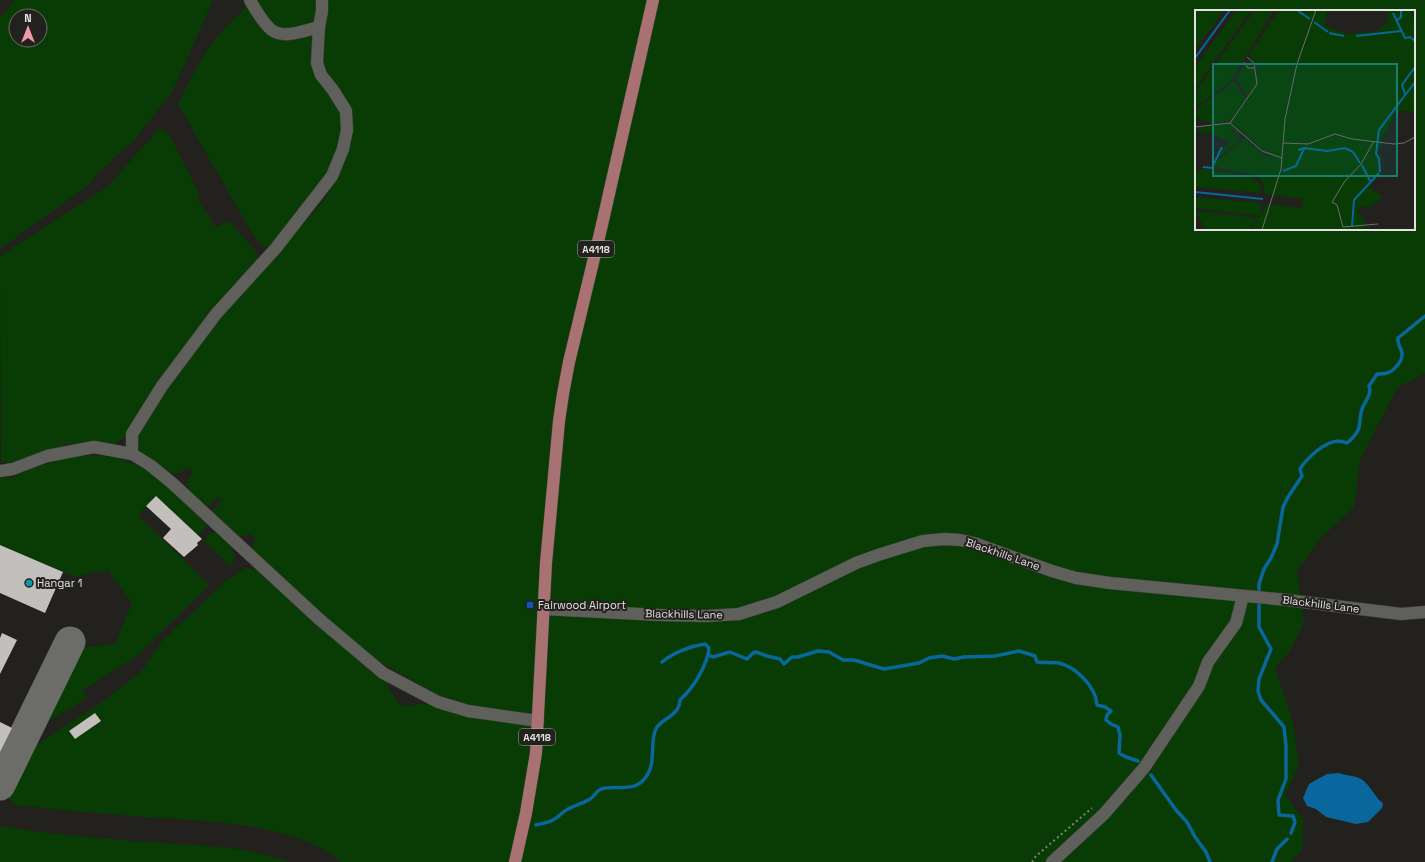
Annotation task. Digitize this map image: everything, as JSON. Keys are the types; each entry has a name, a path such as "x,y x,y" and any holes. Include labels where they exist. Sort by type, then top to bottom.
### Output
{"main road":[{"name":"A4118","path":"515,862 532,785 538,721 551,499 563,394 653,0"}],"street":[{"path":"250,0 262,20 275,32 292,34 318,27"},
{"path":"132,454 132,434 162,386 216,314 276,248 332,176 343,149 347,130 346,111 333,90 321,75 317,63 318,27 322,11 322,0"},
{"path":"0,470 12,470 48,456 94,447 132,454 150,465 172,483 318,619 383,672 438,702 468,711 538,721"},
{"name":"Blackhills Lane","path":"544,609 659,615 707,616 739,614 777,602 856,563 923,541 944,539 974,543 1046,569 1076,578 1110,583 1287,600 1401,614 1425,612"},
{"path":"1052,862 1104,814 1144,768 1199,686 1208,662 1236,623 1248,596"}],"green space":[{"path":"15,0 213,0 173,90 136,138 98,173 90,184 0,249 0,18 8,8 8,48 48,48 48,8 8,8"},
{"path":"250,0 316,0 313,64 343,112 345,130 329,174 271,247 264,247 255,238 178,104 205,53 226,26 240,14"},
{"path":"326,0 1425,0 1425,373 1397,388 1360,460 1354,507 1321,538 1297,571 1304,623 1290,651 1275,668 1293,722 1299,765 1285,795 1304,821 1302,849 1291,862 341,862 321,848 297,838 270,830 212,822 102,814 16,805 7,796 6,788 14,769 30,747 32,748 105,700 134,677 144,668 161,642 227,580 245,568 251,568 257,571 312,620 386,680 390,690 399,703 403,706 420,704 469,705 437,694 377,660 262,563 253,553 253,544 256,538 250,534 236,536 213,516 213,510 222,500 218,497 208,506 205,506 188,490 187,481 193,472 188,468 179,473 169,472 140,451 138,447 137,433 206,334 325,199 345,163 353,132 321,62"},
{"path":"160,128 169,134 200,195 197,199 216,227 229,221 256,251 258,262 127,436 114,444 103,442 68,444 21,461 1,463 0,256 107,187"},
{"path":"91,455 116,457 154,474 207,526 188,545 196,533 156,496 138,515 209,585 138,655 82,691 87,698 51,720 47,713 79,648 115,644 132,603 108,571 75,577 0,545 0,478 12,478 28,470 64,458"},
{"path":"210,533 217,533 233,548 234,559 230,566 204,541"},
{"path":"0,826 94,838 239,849 273,856 289,862 0,862"}],"water":[{"path":"1339,773 1361,779 1383,803 1382,808 1368,822 1356,824 1326,817 1316,809 1307,806 1303,798 1309,784 1327,774"}],"building":[{"path":"156,496 202,539 197,543 198,545 184,557 163,538 171,529 146,506"},
{"name":"Hangar 1","path":"0,545 63,572 45,613 0,593"},
{"path":"2,633 17,640 0,674 0,638"},
{"path":"95,713 101,721 75,739 69,731"},
{"path":"0,722 12,728 0,752"}],"waterway":[{"path":"1291,833 1295,822 1293,816 1279,815 1278,800 1286,779 1286,746 1284,727 1261,700 1258,691 1259,679 1271,649 1259,627 1259,584 1264,569 1277,544 1283,507 1302,476 1300,469 1307,460 1322,447 1338,441 1347,443 1354,436 1359,428 1362,409 1370,393 1369,386 1377,374 1385,374 1390,372 1398,365 1402,356 1398,338 1425,316"},
{"path":"662,662 682,650 705,644 709,648 708,655 713,657 730,652 747,659 756,652 780,659 784,664 792,657 798,657 818,651 829,652 843,660 854,660 884,669 919,663 929,658 942,656 954,659 964,657 995,656 1019,651 1035,656 1037,662 1059,663 1078,673 1093,691 1097,705 1105,707 1111,711 1107,715 1106,720 1118,727 1120,735 1119,753 1138,761"},
{"path":"536,825 554,820 566,810 590,799 601,789 625,788 641,782 646,777 651,765 654,734 658,725 677,710 680,700 693,685 708,655"},
{"path":"1151,775 1176,810 1187,822 1195,837 1206,852 1210,862"},
{"path":"1272,862 1277,849 1287,839"}],"taxiway":[{"path":"0,785 70,642"}],"place":[{"name":"Hangar 1","path":"29,583"},
{"name":"Fairwood Airport","path":"530,605"}]}
